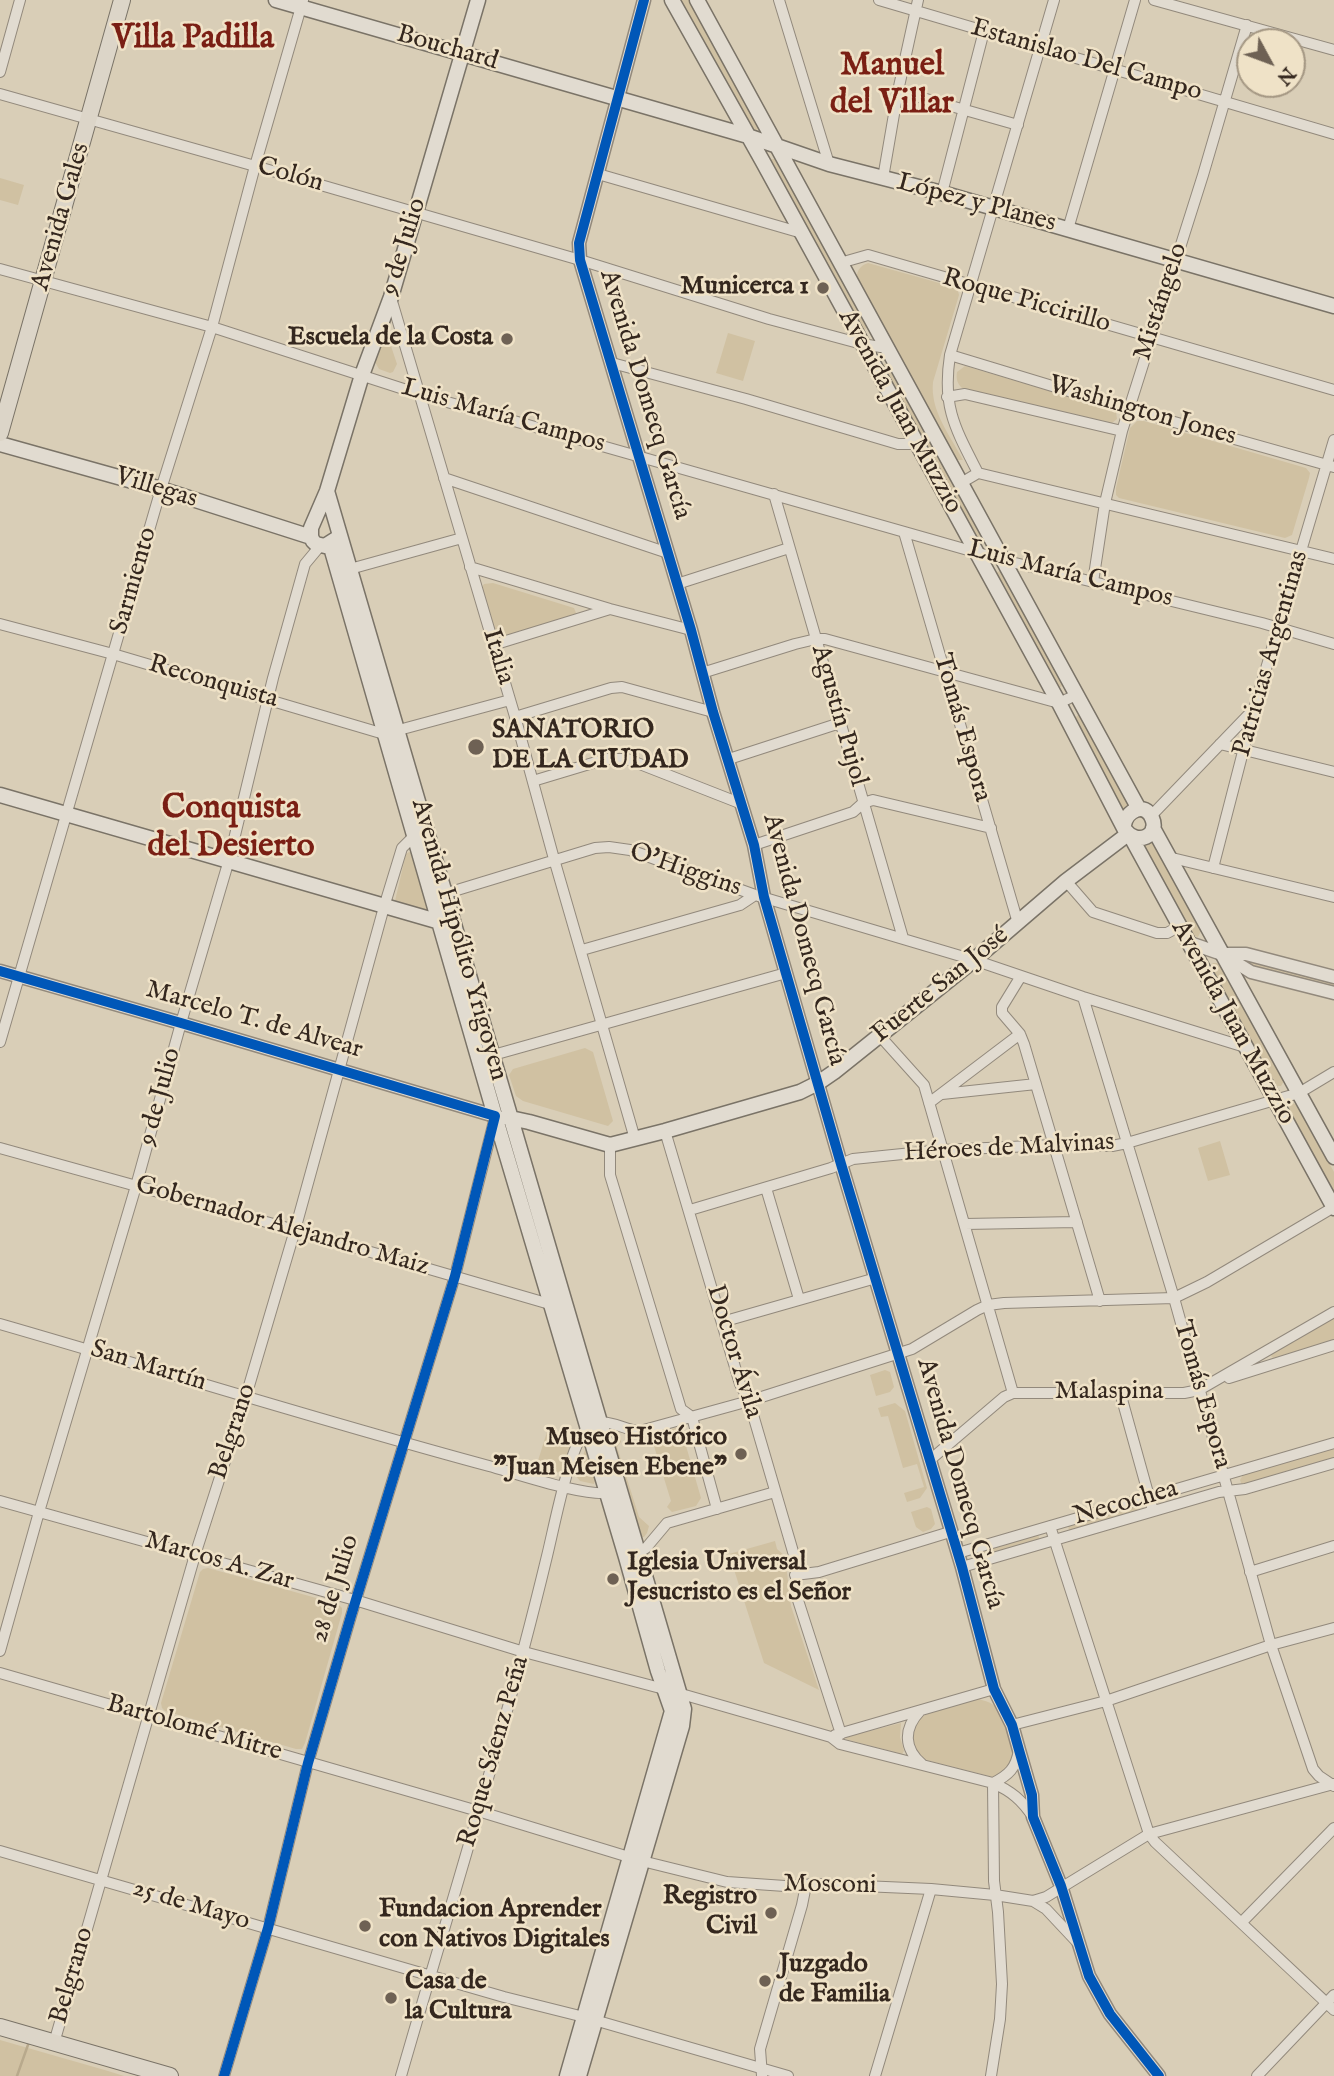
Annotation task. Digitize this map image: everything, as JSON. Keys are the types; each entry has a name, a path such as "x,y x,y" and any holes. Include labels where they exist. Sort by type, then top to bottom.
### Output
{"main road":[{"name":"Avenida Gales","path":"0,433 122,0"},
{"name":"Bouchard","path":"276,0 302,4 619,98"},
{"name":"9 de Julio","path":"319,538 327,491 362,375 391,297 478,0"},
{"name":"Avenida Juan Muzzio","path":"672,0 1334,1207"},
{"name":"Avenida Juan Muzzio","path":"697,0 1076,695 1148,817 1334,1157"},
{"name":"López y Planes","path":"619,98 777,145 830,164 942,193 1334,306"},
{"path":"797,183 803,164 814,158"},
{"name":"Villegas","path":"0,444 161,489 319,538 317,521 326,519 336,528"},
{"path":"319,538 336,539 327,491"},
{"name":"Avenida Hipólito Yrigoyen","path":"336,528 391,732 485,1057 511,1118 558,1304 593,1425 632,1556 684,1709 682,1726 636,1859"},
{"name":"Avenida Hipólito Yrigoyen","path":"319,538 391,732"},
{"path":"0,796 229,860 384,907 445,921"},
{"path":"1134,810 1148,817 1146,837 1136,839 1128,832 1126,815 1134,810"},
{"name":"Fuerte San José","path":"495,1116 610,1145 800,1092 818,1083 880,1036 1128,832"},
{"name":"Avenida Hipólito Yrigoyen","path":"420,834 444,894 445,921"},
{"name":"Avenida Hipólito Yrigoyen","path":"485,1057 495,1116 558,1304"},
{"name":"Avenida Hipólito Yrigoyen","path":"579,2076 590,2019 636,1859 672,1711 664,1689 632,1556"},
{"name":"Avenida Hipólito Yrigoyen","path":"567,2076 590,2019"},
{"path":"0,2028 170,2076"}],"street":[{"path":"0,72 20,0"},
{"name":"Avenida Domecq García","path":"644,0 579,243 580,260 754,845 759,896 786,973 958,1553 994,1689 1012,1725 1032,1795 1033,1817 1061,1886 1088,1976 1123,2032 1159,2076"},
{"path":"779,0 830,164"},
{"name":"Estanislao Del Campo","path":"879,0 917,5 984,31 1334,134"},
{"path":"978,473 953,424 946,380 950,355 1054,0"},
{"path":"1069,229 1135,0"},
{"path":"1154,0 1334,50"},
{"name":"Sarmiento","path":"0,1042 161,489 212,327 302,4"},
{"path":"883,178 917,5"},
{"name":"Mistángelo","path":"1093,582 1105,503 1128,409 1226,102 1247,25"},
{"path":"942,193 984,31"},
{"path":"898,91 1018,125"},
{"name":"Colón","path":"0,94 580,260"},
{"path":"598,174 802,233"},
{"name":"Roque Piccirillo","path":"840,263 868,255 1334,390"},
{"path":"580,260 769,318 862,344 887,348"},
{"name":"Luis María Campos","path":"0,269 212,327 419,394 1003,561 1278,627 1334,644"},
{"name":"Italia","path":"391,297 510,699 635,1139"},
{"name":"Washington Jones","path":"950,355 1330,466"},
{"path":"612,363 746,398 898,444 917,444"},
{"name":"Washington Jones","path":"947,397 965,394 1122,431"},
{"name":"Patricias Argentinas","path":"1213,868 1254,709 1301,550 1330,466 1334,440"},
{"path":"961,484 978,473 1334,559"},
{"path":"444,478 668,552"},
{"name":"Agustín Pujol","path":"774,494 903,938"},
{"name":"Tomás Espora","path":"904,532 1018,923"},
{"name":"9 de Julio","path":"0,1651 229,860 268,699 305,564 319,538"},
{"path":"349,569 461,538"},
{"path":"677,584 789,548"},
{"path":"470,567 691,630"},
{"path":"493,645 610,609"},
{"name":"Reconquista","path":"0,624 391,732"},
{"path":"702,673 816,639 837,641 1059,703 1076,695"},
{"path":"515,717 622,687 713,712"},
{"path":"391,732 510,699"},
{"path":"1148,817 1254,709"},
{"path":"729,759 840,723"},
{"path":"1220,744 1334,772"},
{"path":"533,781 607,759 627,759 742,804"},
{"path":"754,845 853,811 863,803 873,800 991,828"},
{"name":"Belgrano","path":"54,2043 194,1555 246,1396 295,1230 384,907 402,848 420,834"},
{"name":"O'Higgins","path":"444,894 595,848 621,848 759,896 974,960 1083,998 1245,1047"},
{"path":"1168,857 1334,897"},
{"path":"1066,881 1093,912 1157,933 1167,933 1180,926"},
{"path":"582,950 740,905 759,896"},
{"path":"1190,943 1222,954 1251,972 1334,993"},
{"path":"1222,954 1246,954 1334,977"},
{"name":"Marcelo T. de Alvear","path":"0,971 495,1116"},
{"path":"485,1057 786,973"},
{"path":"1021,976 1002,1007 1002,1013 1020,1034 1100,1301"},
{"name":"Tomás Espora","path":"1083,998 1174,1298 1271,1645 1314,1769 1319,1776 1333,1785"},
{"path":"929,1103 1020,1034"},
{"path":"880,1036 924,1085 1013,1393 1004,1396 930,1460"},
{"name":"Héroes de Malvinas","path":"690,1210 853,1159 942,1150 1054,1145 1112,1146 1127,1143 1298,1093 1334,1072"},
{"path":"941,1094 1036,1084"},
{"name":"28 de Julio","path":"224,2076 268,1928 308,1763 355,1600 455,1276 495,1116"},
{"name":"Doctor Ávila","path":"665,1131 796,1562 796,1594 836,1735"},
{"path":"610,1145 610,1175 681,1409 692,1417 717,1509"},
{"name":"Gobernador Alejandro Maiz","path":"0,1148 558,1304"},
{"path":"766,1188 799,1298"},
{"path":"593,1425 610,1422 629,1430 640,1431 749,1401 912,1349 988,1305 1174,1298 1334,1207"},
{"path":"965,1224 1077,1222"},
{"path":"722,1322 876,1278"},
{"name":"Malaspina","path":"1013,1393 1184,1393 1199,1390 1334,1312"},
{"name":"San Martín","path":"0,1324 404,1443 599,1495 613,1492"},
{"path":"1199,1390 1238,1374 1334,1345"},
{"path":"1120,1392 1153,1511"},
{"name":"Roque Sáenz Peña","path":"401,2076 524,1652 564,1486 578,1440 593,1425"},
{"name":"Necochea","path":"958,1553 1334,1443"},
{"name":"Necochea","path":"962,1567 1219,1492 1245,1489 1334,1463"},
{"path":"632,1556 667,1523 775,1492"},
{"name":"Marcos A. Zar","path":"0,1501 355,1600 524,1652 836,1735 840,1744 924,1765"},
{"path":"1051,1526 1149,1833 1155,1842 1331,2003 1257,2076"},
{"path":"795,1575 819,1572 950,1532"},
{"path":"1250,1572 1334,1546"},
{"path":"1012,1725 1106,1701 1271,1645 1334,1628"},
{"name":"Bartolomé Mitre","path":"0,1673 636,1859"},
{"path":"836,1735 994,1689"},
{"path":"920,1711 910,1725 907,1741 913,1754 924,1765 1005,1788 1020,1799 1033,1817"},
{"path":"993,1783 1007,1776 1013,1769 1019,1750"},
{"path":"991,2076 998,2040 1002,1984 995,1895 993,1783"},
{"path":"1033,1901 1046,1897 1149,1833 1333,1785"},
{"path":"1242,1922 1334,1828"},
{"name":"25 de Mayo","path":"0,1850 590,2019 762,2072 788,2076"},
{"name":"Mosconi","path":"636,1859 727,1882 931,1889 1033,1901 1054,1916 1080,1946"},
{"path":"762,2072 760,2049 806,1885"},
{"path":"875,2076 931,1889"}],"shaded area":[{"path":"680,0 691,0 759,126 758,129 751,131"},
{"path":"776,158 869,325 864,331 860,330 770,163 770,160"},
{"path":"0,178 24,185 18,205 0,200"},
{"path":"868,263 950,286 958,291 933,382 933,393 942,422 963,460 954,460 857,281 859,270"},
{"path":"728,333 755,341 743,381 716,373"},
{"path":"384,343 391,346 397,364 390,373 379,369 375,362"},
{"path":"882,365 891,365 981,532 980,536 976,538"},
{"path":"965,366 1111,409 1116,412 1117,419 1112,423 962,388 957,381 957,372"},
{"path":"1137,421 1306,468 1310,473 1309,478 1292,535 1285,538 1119,498 1116,488 1130,428"},
{"path":"995,573 1004,573 1063,682 1059,688"},
{"path":"493,583 574,608 576,613 573,618 502,638 496,636 480,590 484,584"},
{"path":"1078,715 1082,717 1132,806 1124,811 1073,720"},
{"path":"1150,838 1201,931 1198,937 1192,935 1142,843"},
{"path":"409,852 413,855 429,909 426,911 395,901 406,854"},
{"path":"1244,959 1334,983 1334,987 1243,963"},
{"path":"1213,963 1220,965 1284,1081 1281,1086 1275,1086 1211,970"},
{"path":"585,1048 593,1052 613,1121 608,1126 523,1101 516,1096 509,1075 513,1069"},
{"path":"1291,1103 1297,1104 1334,1172 1334,1193 1288,1109"},
{"path":"1220,1141 1230,1175 1208,1181 1198,1148"},
{"path":"1334,1318 1334,1341 1273,1358 1271,1356 1274,1352"},
{"path":"885,1370 890,1372 894,1387 890,1392 876,1396 870,1375"},
{"path":"895,1403 905,1411 927,1488 920,1498 907,1502 904,1493 924,1487 917,1464 903,1468 888,1416 881,1417 878,1408"},
{"path":"675,1428 682,1432 701,1498 696,1506 672,1512 667,1507 671,1501 654,1446 647,1439"},
{"path":"611,1430 621,1437 617,1447 639,1517 649,1526 644,1537 640,1537 609,1433"},
{"path":"547,1432 572,1440 564,1470 556,1473 536,1467"},
{"path":"1334,1448 1334,1459 1246,1484 1241,1483 1243,1475"},
{"path":"585,1450 596,1478 594,1484 580,1481 576,1476"},
{"path":"1139,1505 1141,1510 1069,1531 1068,1525"},
{"path":"927,1507 931,1509 935,1524 923,1532 916,1527 911,1512"},
{"path":"1038,1535 1040,1540 974,1559 972,1554"},
{"path":"775,1541 777,1549 785,1556 791,1606 819,1690 764,1663 729,1554"},
{"path":"208,1568 338,1604 342,1608 302,1749 162,1708 161,1703 200,1572"},
{"path":"979,1699 995,1706 1006,1725 1012,1751 1008,1768 993,1777 922,1759 912,1740 917,1719"},
{"path":"901,1723 902,1754 845,1739 847,1737"},
{"path":"0,2040 108,2071 124,2076 0,2076"}],"waterway":[{"path":"17,2076 29,2042"}],"cycle path":[{"path":"644,0 579,243 580,260 754,845 764,897 962,1567 994,1689 1012,1725 1032,1795 1033,1817 1061,1886 1089,1976 1110,2014 1159,2076"},
{"path":"0,971 495,1116 455,1276 308,1763 268,1928 224,2076"}],"place":[{"name":"Municerca 1","path":"823,288"},
{"name":"Escuela de la Costa","path":"507,339"},
{"name":"SANATORIO DE LA CIUDAD","path":"476,747"},
{"name":"Museo Histórico \"Juan Meisen Ebene\"","path":"741,1454"},
{"name":"Iglesia Universal Jesucristo es el Señor","path":"613,1579"},
{"name":"Registro Civil","path":"771,1913"},
{"name":"Fundacion Aprender con Nativos Digitales","path":"365,1926"},
{"name":"Juzgado de Familia","path":"765,1981"},
{"name":"Casa de la Cultura","path":"391,1998"}],"district":[{"name":"Villa Padilla","path":"193,40"},
{"name":"Manuel del Villar","path":"892,86"},
{"name":"Conquista del Desierto","path":"231,829"}]}
